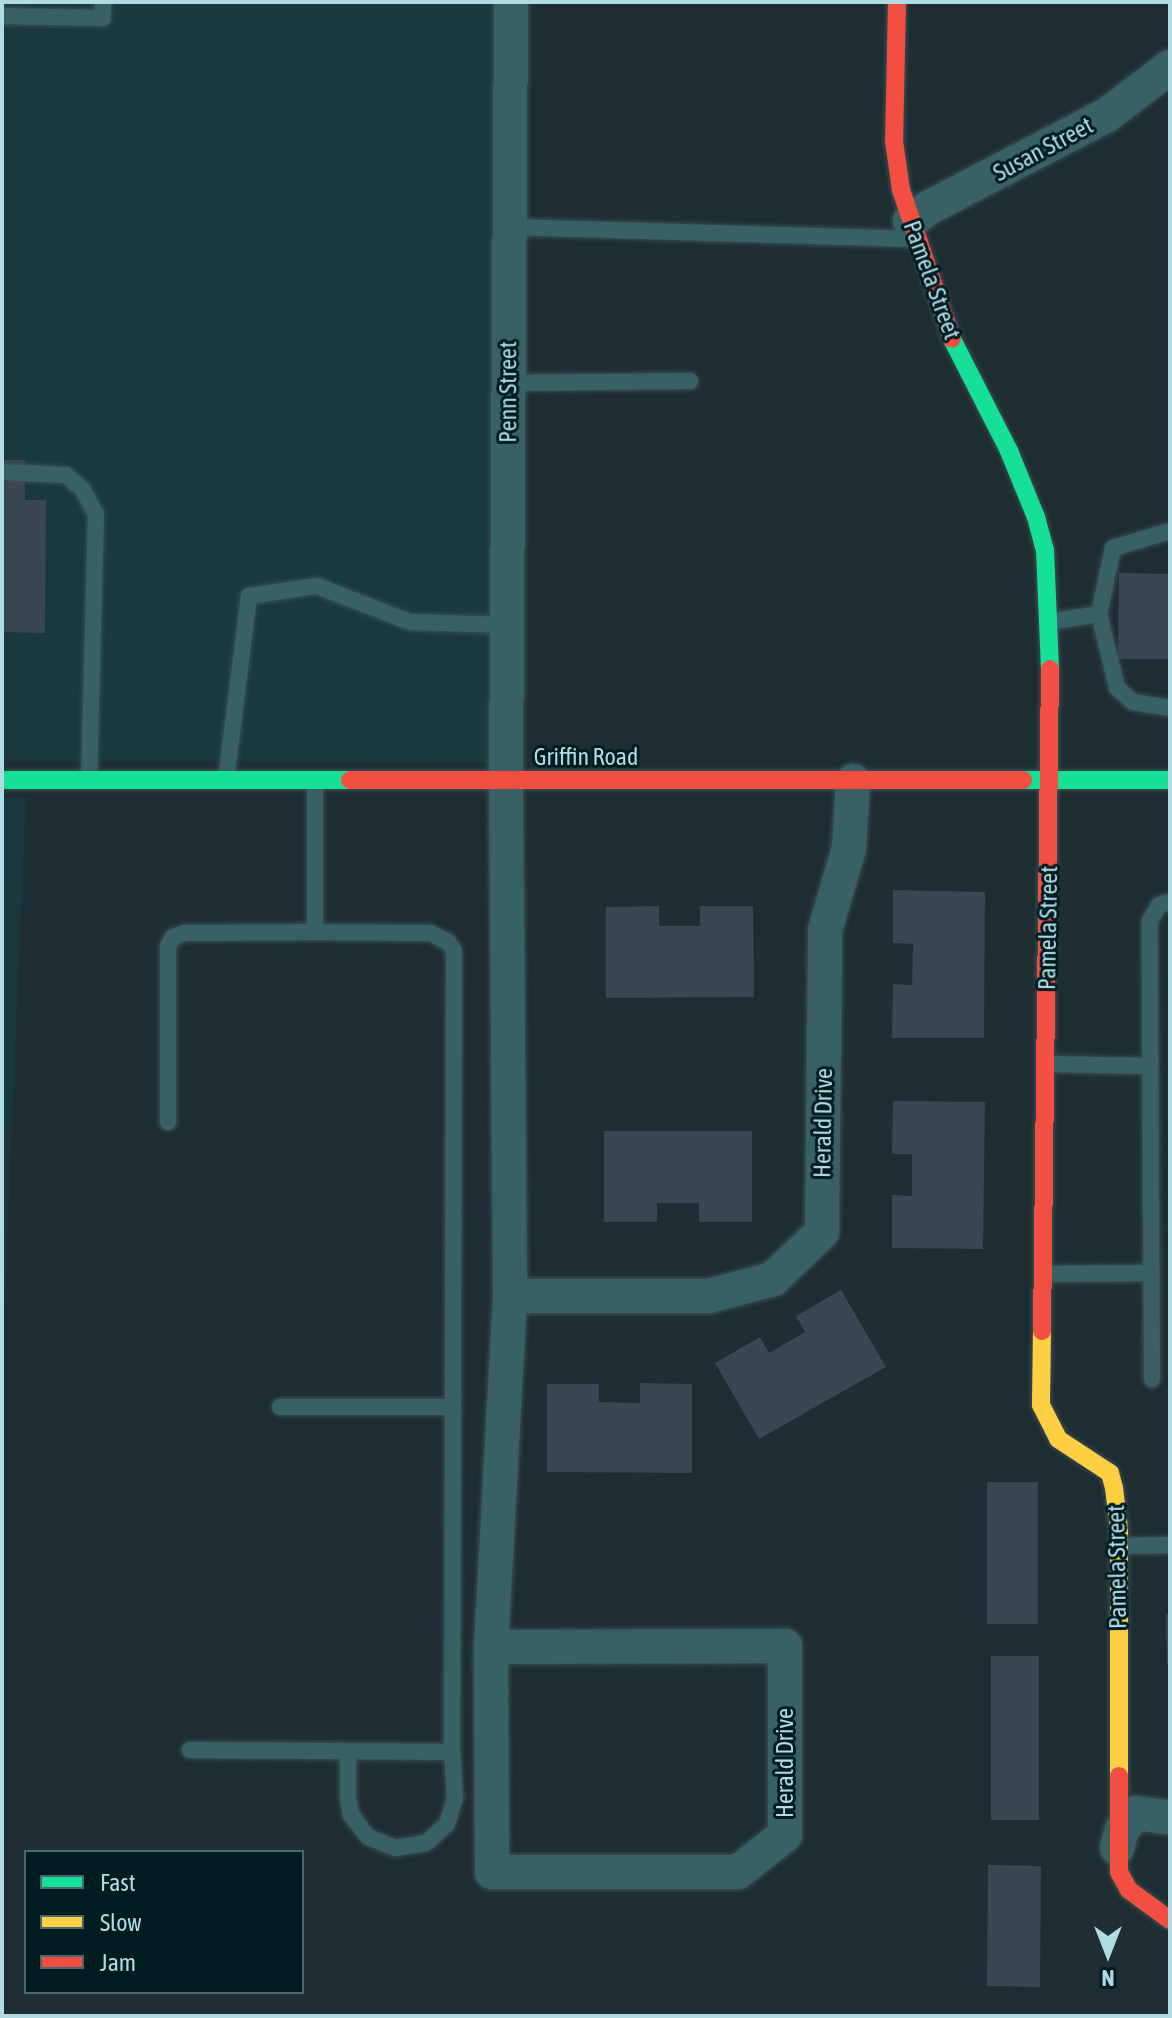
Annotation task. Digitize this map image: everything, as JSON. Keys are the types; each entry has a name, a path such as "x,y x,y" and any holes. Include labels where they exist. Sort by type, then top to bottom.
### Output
{"street":[{"name":"Penn Street","path":"506,782 511,2"},
{"name":"Pamela Street","path":"897,2 894,141 901,190 953,341 1009,451 1036,517 1045,550 1050,781 1041,1405 1058,1439 1110,1473 1119,1546 1116,1851 1119,1872 1129,1890 1170,1920"},
{"name":"Susan Street","path":"913,230 930,207 1107,115 1170,67"},
{"name":"Griffin Road","path":"2,780 1170,780"},
{"name":"Herald Drive","path":"510,1296 709,1296 773,1279 822,1232 825,930 849,848 853,781"},
{"name":"Herald Drive","path":"491,1647 785,1646 785,1835 738,1872 492,1872 491,1647 510,1296 506,782"},
{"path":"1116,1851 1122,1829 1136,1813 1170,1818"}],"lane":[{"path":"2,16 103,18 103,2"},
{"path":"509,227 913,230"},
{"path":"508,383 690,381"},
{"path":"2,472 66,475 83,490 96,514 89,780"},
{"path":"1170,531 1113,548 1099,614 1117,688 1133,702 1170,708"},
{"path":"226,782 249,596 317,586 410,622 507,625"},
{"path":"1048,623 1099,614"},
{"path":"315,782 315,932"},
{"path":"1152,1379 1150,921 1159,905 1170,902"},
{"path":"168,1122 168,946 173,937 184,933 430,933 448,942 454,951 452,1752 455,1797 447,1824 426,1843 395,1848 368,1837 351,1815 348,1752"},
{"path":"1046,1064 1150,1066"},
{"path":"1043,1274 1151,1273"},
{"path":"280,1407 453,1407"},
{"path":"1119,1546 1170,1545"},
{"path":"190,1750 452,1752"}],"shaded area":[{"path":"2,2 512,2 518,763 2,761"},
{"path":"2,798 26,798 2,1355"}],"building":[{"path":"2,460 25,460 25,500 46,500 45,633 2,632"},
{"path":"1119,573 1170,574 1170,659 1118,659"},
{"path":"893,890 985,892 984,1038 892,1038 893,984 912,985 913,944 893,943"},
{"path":"659,906 659,926 700,926 700,906 753,906 754,997 606,998 606,907"},
{"path":"893,1101 985,1102 983,1249 892,1248 892,1195 912,1196 912,1154 892,1154"},
{"path":"604,1131 752,1131 752,1222 699,1222 699,1203 657,1203 657,1222 604,1222"},
{"path":"841,1290 886,1367 759,1439 715,1363 760,1337 769,1353 805,1332 796,1316"},
{"path":"640,1383 692,1384 692,1473 547,1472 547,1384 599,1384 599,1402 640,1403"},
{"path":"987,1482 1038,1482 1038,1624 987,1624"},
{"path":"1166,1614 1170,1614 1170,1664 1167,1664"},
{"path":"991,1656 1039,1656 1039,1820 991,1820"},
{"path":"988,1865 1041,1866 1040,1987 987,1986"}],"traffic: fast":[{"path":"952,339 1009,451 1036,517 1045,550 1050,669"},
{"path":"2,780 350,780"},
{"path":"1023,780 1170,780"}],"traffic: slow":[{"path":"1042,1331 1041,1405 1058,1439 1110,1473 1114,1488 1119,1529 1119,1776"}],"traffic: jam":[{"path":"897,2 894,141 901,190 952,339"},
{"path":"1042,1331 1050,669"},
{"path":"350,780 1023,780"},
{"path":"1119,1776 1119,1872 1129,1890 1170,1920"}]}
